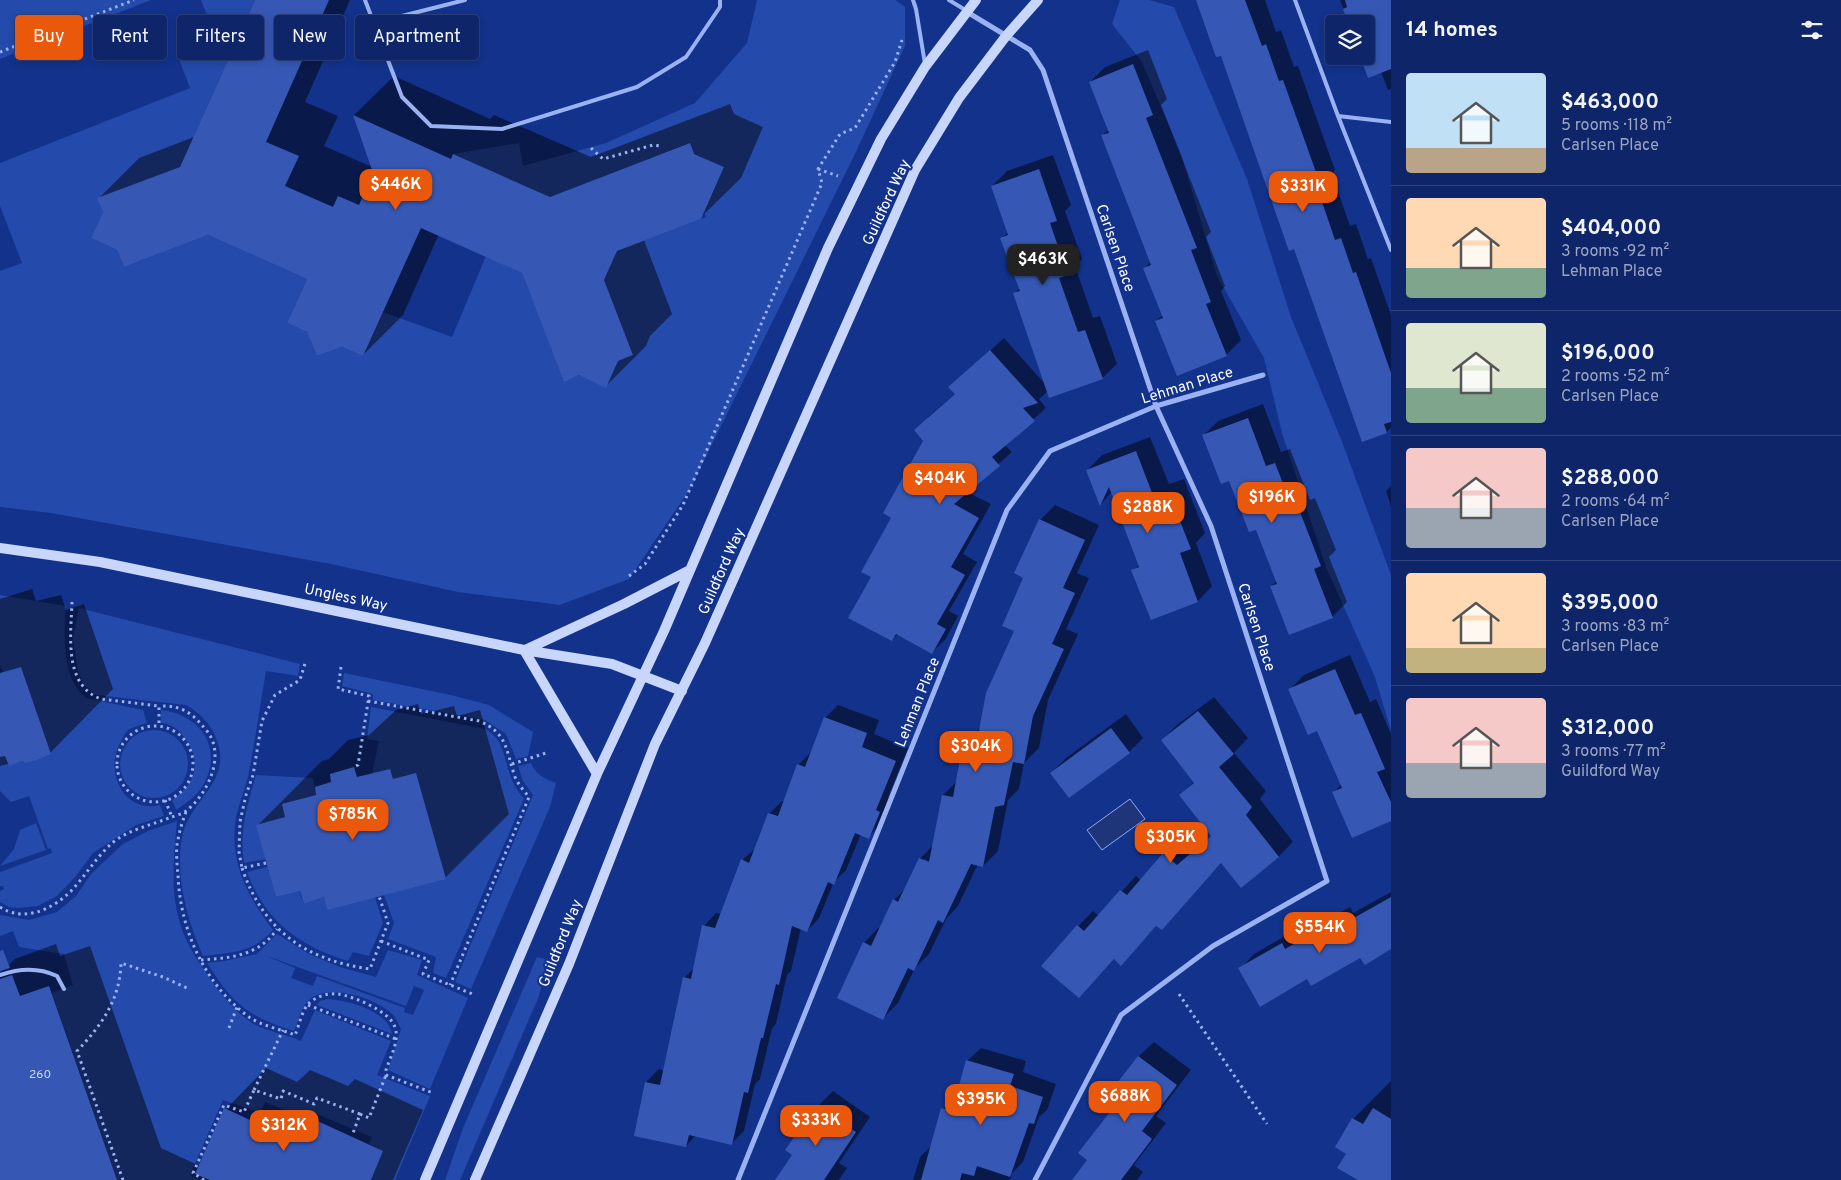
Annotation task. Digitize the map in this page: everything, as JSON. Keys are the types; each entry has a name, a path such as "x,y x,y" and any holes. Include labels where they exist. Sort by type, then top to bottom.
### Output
{"main road":[{"name":"Guildford Way","path":"425,1180 597,774 664,631 688,571 828,248 881,139 925,67 976,0"},
{"name":"Guildford Way","path":"475,1180 568,964 655,744 709,634 915,170 959,98 1006,36 1038,0"},
{"name":"Ungless Way","path":"0,548 100,562 524,650 612,664 682,691"},
{"path":"597,774 524,650 624,604 688,571"}],"street":[{"name":"Carlsen Place","path":"967,11 1030,50 1043,70 1156,406 1211,526 1327,880 1213,946 1121,1015 1035,1180"},
{"name":"Lehman Place","path":"738,1180 1007,510 1050,451 1156,406 1263,375"}],"lane":[{"path":"365,0 371,15"},
{"path":"406,15 465,0"},
{"path":"388,60 402,97 431,126 502,129 637,87 686,57 720,7 720,0"},
{"path":"913,0 925,67"},
{"path":"949,0 967,11"},
{"path":"1295,0 1391,250"},
{"path":"1338,116 1391,122"},
{"path":"0,975 13,970 36,969 57,976 64,989"}],"path":[{"path":"0,52 134,0"},
{"path":"624,581 644,564 683,505 822,183 818,168 840,134 855,128 895,62 903,36"},
{"path":"591,148 603,159 653,145 660,146"},
{"path":"818,168 838,176"},
{"path":"72,602 70,643 79,683 93,696 101,699 175,707 194,715 212,738 215,761 210,780 186,812 177,847 179,894 185,924 200,960 217,985 250,1018 295,1035 308,1004 320,996 337,994 354,998 388,1016 395,1026 396,1039 386,1075 370,1118 317,1098 314,1104 283,1091 281,1099 254,1090"},
{"path":"306,660 300,680 275,695 262,721 253,775 240,822 239,852 242,868 248,886 258,905 277,929 297,944 338,963 370,969 388,923 379,896"},
{"path":"341,667 338,690 369,696 358,765 354,767"},
{"path":"368,701 479,721 491,726 503,737 516,779 528,797 450,985"},
{"path":"159,726 160,706"},
{"path":"147,726 171,729 188,745 192,755 193,767 190,778 184,788 175,796 165,800 153,802 141,799 130,793 122,784 118,772 117,760 120,748 126,738 136,730 147,726"},
{"path":"512,764 549,752"},
{"path":"165,800 172,817"},
{"path":"0,907 7,912 27,914 42,911 54,905 71,890 104,850 118,839 133,831 186,812"},
{"path":"242,868 266,863"},
{"path":"200,960 254,951 265,943 277,929"},
{"path":"380,941 428,960 423,974 475,995"},
{"path":"123,1180 77,1051 96,1031 110,1008 120,977 120,963 163,977 187,988"},
{"path":"1169,978 1267,1124"},
{"path":"308,1004 396,1039"},
{"path":"230,1028 237,1007"},
{"path":"204,1180 193,1173 224,1105 244,1112 283,1030"},
{"path":"386,1075 433,1093"},
{"path":"352,1136 360,1114"}],"shaded area":[{"path":"0,0 151,0 113,15 93,15 93,23 83,27 83,15 15,15 15,53 0,59"},
{"path":"201,0 255,0 248,15 207,15"},
{"path":"757,0 895,0 905,7 905,46 854,156 690,489 629,579 560,605 458,592 331,564 51,513 0,507 0,271 22,263 0,206 0,163 190,88 179,60 228,60 180,167 98,198 103,212 91,238 117,250 124,267 208,235 307,279 287,323 307,332 317,356 342,347 363,356 383,312 452,337 486,256 522,273 564,381 579,375 606,387 618,361 633,355 604,280 617,251 706,217 699,200 712,195 724,167 694,154 689,143 550,197 453,154 519,143 523,166 606,143 695,103 747,43"},
{"path":"1120,0 1149,0 1174,7 1247,179 1291,317 1341,439 1391,575 1391,731 1375,677 1326,567 1282,433 1264,358 1217,276 1181,154 1142,62 1112,24"},
{"path":"0,595 66,606 66,655 68,668 78,690 86,698 143,710 147,723 128,730 117,751 116,775 120,786 126,796 135,803 147,806 160,805 164,816 136,825 93,853 76,876 57,896 38,906 18,908 9,907 0,902 0,891 4,889 3,886 0,886 0,872 52,853 51,848 48,849 29,796 11,802 0,791 0,757 5,756 8,765 22,761 25,763 51,754 21,667 3,672 0,665"},
{"path":"79,608 300,664 298,676 266,671 248,777 236,817 235,849 242,878 255,904 273,930 258,943 241,950 203,956 187,913 181,883 180,852 182,837 186,823 209,789 219,767 220,753 214,733 196,711 186,705 96,695 83,684 78,670 73,638"},
{"path":"344,673 451,695 489,705 533,732 528,756 516,759 506,734 485,720 373,700 373,694 342,686"},
{"path":"371,707 485,729 496,737 513,782 524,799 446,978 433,973 436,957 388,939 394,923 384,895 393,779 390,769 372,774 379,741 367,739"},
{"path":"161,710 175,713 198,726 210,747 211,760 208,773 200,791 176,810 172,800 187,787 191,779 194,772 194,755 190,746 177,729 161,723"},
{"path":"161,730 173,736 182,745 188,757 186,777 178,788 161,798 147,798 130,788 122,777 120,757 130,740 141,732"},
{"path":"531,763 535,771 541,776 556,783 550,807 471,989 455,982 533,795 523,781 518,766"},
{"path":"256,775 313,778 316,795 285,817 257,825 266,859 244,863 243,829"},
{"path":"1130,799 1145,819 1102,850 1087,830"},
{"path":"177,821 174,858 174,896 179,920 187,942 228,1002 254,1024 301,1041 315,1010 391,1041 377,1075 430,1096 395,1180 371,1180 383,1151 369,1144 372,1137 310,1111 306,1119 265,1102 260,1114 223,1100 190,1175 199,1180 117,1180 52,993 73,985 64,954 19,947 13,931 0,936 0,915 29,920 57,912 76,896 91,874 123,844 148,831"},
{"path":"36,823 46,850 0,866 14,849 20,830"},
{"path":"268,867 276,897 299,891 304,904 324,897 327,909 375,897 383,923 369,956 353,952 348,961 314,948 286,929 263,904 247,872"},
{"path":"277,934 309,954 340,967 376,977 388,950 422,960 417,975 468,998 430,1089 388,1070 401,1029 393,1015 375,1003 351,994 338,992 315,996 305,1005 294,1031 264,1020 243,1007 225,989 207,963 257,954","holes":["264,955 406,1006 414,986 424,990 413,1015 404,1012 405,1008 317,976 313,986 291,978 295,968"]},
{"path":"537,957 549,960 539,996 460,1180 445,1180 463,1128"},
{"path":"327,999 356,1004 366,1008 383,1019 389,1026 392,1034 317,1005 320,1001"}],"building":[{"path":"255,0 329,0 322,15 274,15 274,60 302,60 266,142 299,156 285,186 333,207 338,196 359,205 373,173 353,115 451,159 453,154 550,197 690,143 694,154 724,167 701,219 617,251 604,280 633,355 618,361 606,388 579,375 564,382 522,273 421,228 363,356 342,347 317,356 307,332 287,323 307,279 208,235 124,267 117,250 91,238 103,212 97,198 180,167 228,60 264,60 264,15 248,15"},
{"path":"1196,0 1245,0 1262,46 1266,44 1279,81 1283,80 1321,186 1317,187 1335,240 1341,238 1353,273 1356,272 1391,373 1391,422 1384,424 1387,433 1362,442 1294,249 1289,251 1221,56 1216,57"},
{"path":"1345,0 1391,0 1391,69 1368,78 1363,65 1375,65 1375,15 1345,15 1343,9 1347,7"},
{"path":"1133,64 1153,115 1146,118 1197,248 1191,250 1211,302 1206,304 1227,356 1177,376 1155,321 1163,318 1143,268 1151,265 1101,135 1109,133 1089,82"},
{"path":"1039,169 1057,221 1050,223 1068,275 1059,278 1078,332 1085,330 1103,379 1049,398 1013,293 1020,291 1000,238 1008,235 991,186"},
{"path":"990,350 1038,403 1023,408 1035,421 992,457 1000,466 954,504 979,518 951,567 965,575 937,624 946,629 932,654 896,634 892,641 848,618 871,577 861,572 891,518 883,513 923,441 914,430 955,394 948,387"},
{"path":"1248,418 1266,466 1275,463 1295,514 1300,512 1321,566 1314,569 1333,618 1289,635 1270,586 1277,584 1256,530 1249,532 1229,481 1221,484 1202,435"},
{"path":"1136,451 1154,498 1169,493 1191,549 1180,553 1198,602 1151,620 1131,570 1139,567 1109,487 1100,506 1086,470"},
{"path":"1039,519 1085,540 1063,588 1075,593 1052,644 1064,649 1033,716 1024,764 1013,762 1004,805 995,807 983,867 971,864 943,923 938,920 914,971 908,968 883,1020 837,998 863,942 871,946 893,899 898,902 919,858 929,862 942,795 953,797 963,743 976,746 986,693 1014,631 1002,626 1023,578 1014,573"},
{"path":"21,667 51,754 37,760 25,763 22,761 9,766 5,756 0,757 0,673"},
{"path":"1335,669 1355,715 1361,713 1385,769 1377,772 1391,802 1391,821 1352,838 1332,792 1342,788 1317,731 1308,735 1288,689"},
{"path":"1198,711 1234,754 1219,767 1252,807 1246,815 1279,857 1241,888 1221,863 1162,930 1156,926 1121,966 1114,959 1079,998 1041,966 1077,925 1084,931 1120,890 1127,895 1163,853 1177,865 1211,836 1179,795 1194,783 1161,740"},
{"path":"824,717 867,733 862,747 896,761 876,810 880,812 869,839 855,833 834,885 828,882 807,932 792,926 779,985 776,984 748,1093 744,1092 732,1145 689,1135 686,1147 634,1136 645,1082 660,1085 683,977 691,979 702,925 715,928 741,859 749,863 768,813 778,816 797,764 805,767"},
{"path":"1111,728 1130,753 1069,798 1050,773"},
{"path":"354,767 357,777 390,769 393,779 416,773 446,879 327,910 324,897 304,904 300,891 276,897 256,825 285,817 282,804 316,795 315,787 331,782 330,774"},
{"path":"1391,897 1391,949 1365,965 1360,958 1311,986 1307,979 1260,1007 1238,968 1282,943 1285,949 1335,921 1338,927"},
{"path":"3,950 10,968 0,971 0,951"},
{"path":"12,975 20,996 49,986 117,1180 0,1180 0,979"},
{"path":"1138,1056 1177,1085 1142,1131 1152,1139 1121,1180 1072,1180 1087,1160 1078,1153 1113,1108 1103,1101"},
{"path":"966,1060 1014,1074 1010,1086 1043,1097 1034,1124 1029,1123 1010,1177 977,1166 974,1176 962,1173 960,1180 921,1180 941,1108 952,1111"},
{"path":"817,1105 856,1132 824,1180 775,1180 792,1155 785,1150"},
{"path":"224,1108 261,1125 268,1110 309,1127 313,1119 383,1151 371,1180 210,1180 195,1174"},
{"path":"1373,1108 1391,1119 1391,1180 1358,1180 1337,1168 1346,1154 1335,1147 1352,1118 1363,1124"}]}
